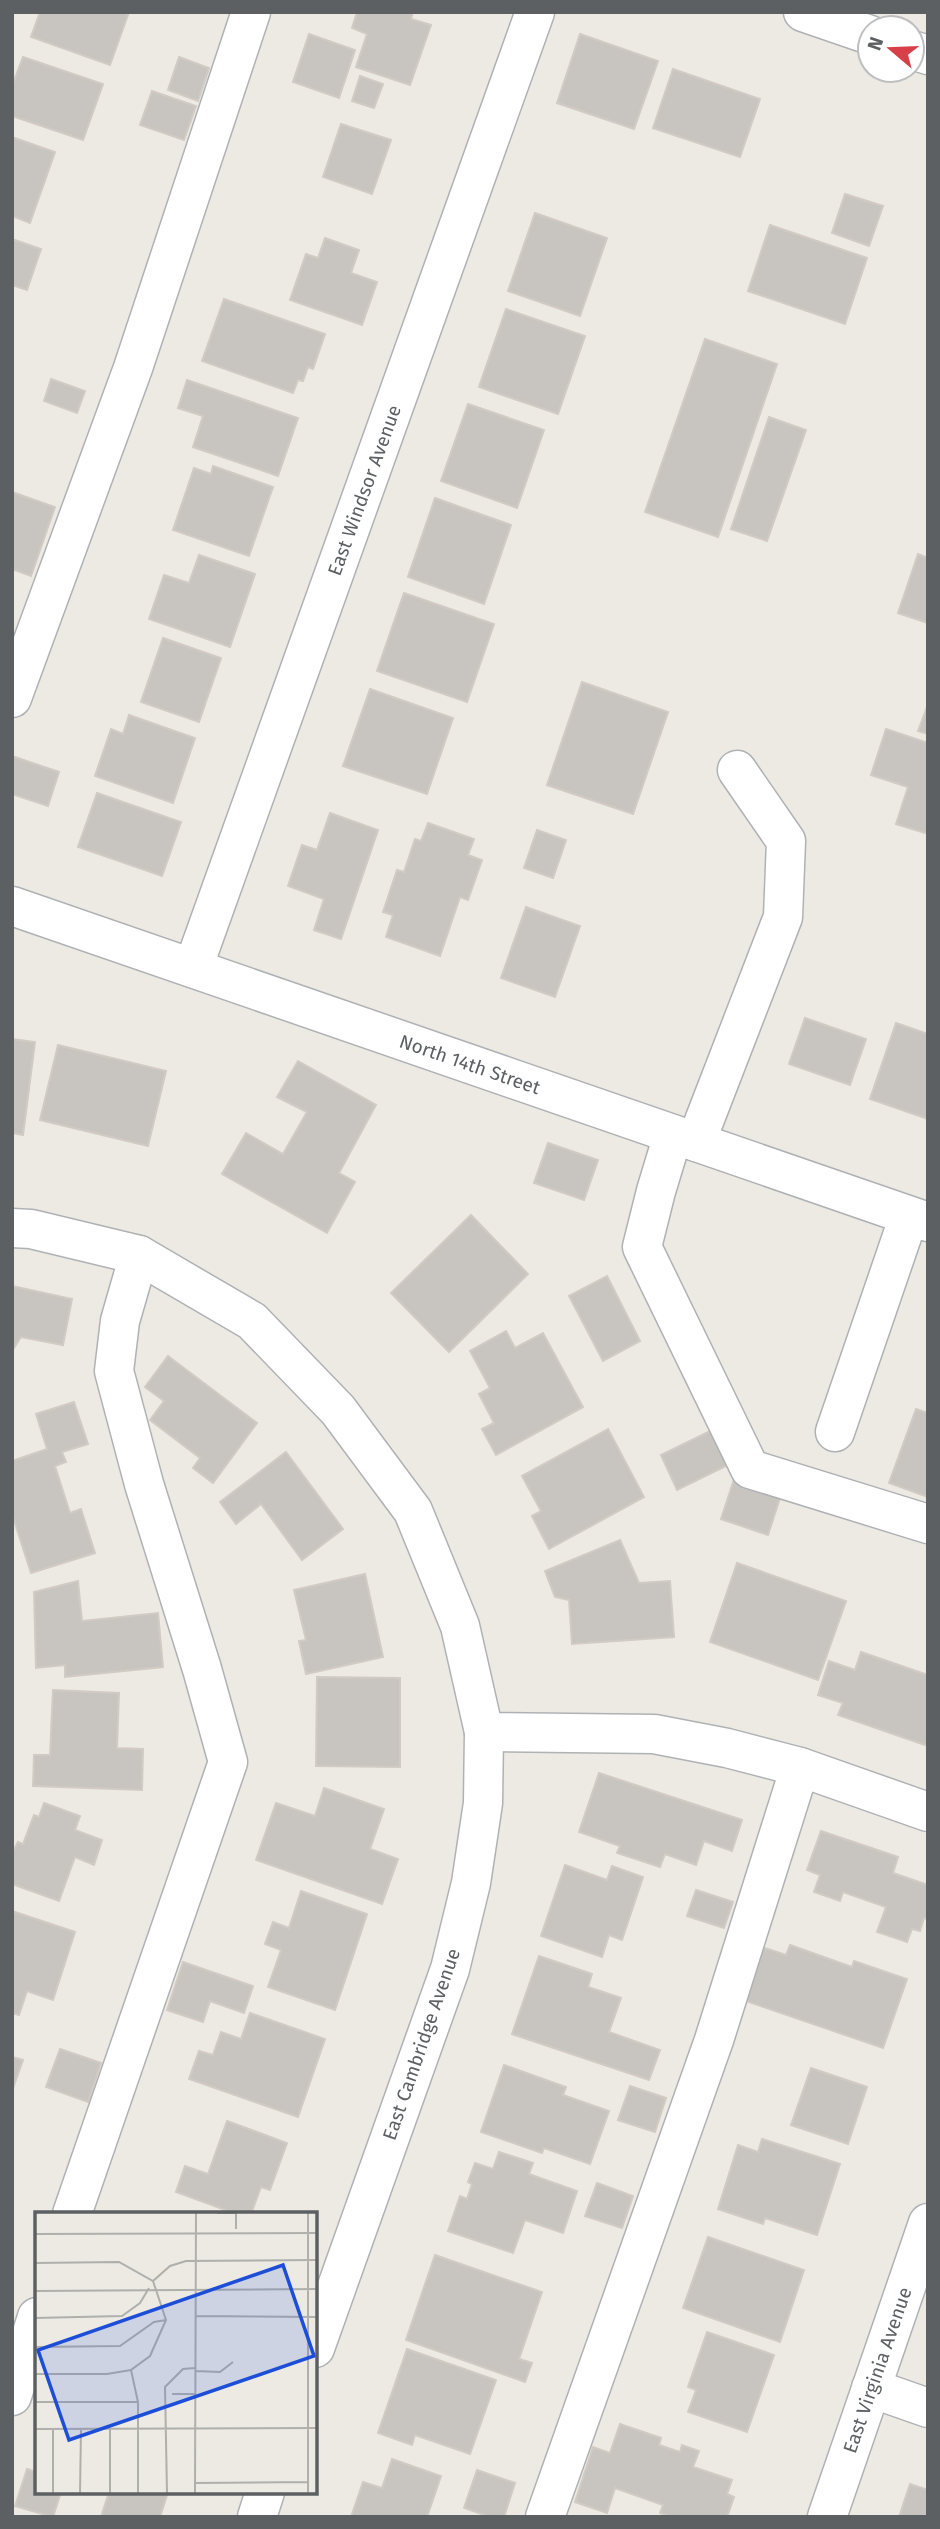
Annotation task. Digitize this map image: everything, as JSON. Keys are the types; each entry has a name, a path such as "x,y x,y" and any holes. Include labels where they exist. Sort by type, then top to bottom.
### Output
{"street":[{"path":"12,698 133,368 251,12"},
{"name":"East Windsor Avenue","path":"193,968 535,12"},
{"path":"806,13 856,30"},
{"path":"737,770 786,841 783,917 685,1139 656,1191 642,1247 750,1469 928,1524"},
{"name":"North 14th Street","path":"12,906 918,1219"},
{"path":"835,1432 918,1219"},
{"name":"East Cambridge Avenue","path":"12,1228 31,1229 139,1255 252,1321 338,1410 413,1511 460,1626 484,1732 482,1804 471,1883 450,1969 317,2342"},
{"path":"73,2212 228,1762 144,1484 114,1371 120,1321 139,1255"},
{"path":"484,1732 654,1734 727,1748 800,1767 928,1812"},
{"path":"545,2517 714,2040 800,1767"},
{"name":"East Virginia Avenue","path":"827,2517 928,2223"},
{"path":"12,2396 35,2323"},
{"path":"871,2388 928,2408"},
{"path":"257,2517 264,2494"}],"building":[{"path":"40,12 129,12 110,65 31,37"},
{"path":"357,12 413,12 411,19 431,25 410,85 356,67 367,34 352,28"},
{"path":"309,34 355,50 339,98 293,82"},
{"path":"580,34 658,61 634,129 557,103"},
{"path":"23,57 103,84 83,140 12,116 12,86"},
{"path":"179,57 209,68 198,101 168,90"},
{"path":"673,69 760,99 740,157 653,128"},
{"path":"360,76 383,84 374,108 352,101"},
{"path":"152,91 196,106 184,140 140,125"},
{"path":"341,124 391,140 372,194 323,177"},
{"path":"12,137 55,152 30,223 12,216"},
{"path":"845,194 883,206 869,246 832,233"},
{"path":"535,213 607,238 580,316 508,291"},
{"path":"770,225 867,258 845,324 748,291"},
{"path":"325,238 359,250 351,273 377,282 362,325 290,300 306,254 318,258"},
{"path":"12,239 41,249 27,290 12,285"},
{"path":"224,299 325,334 313,369 308,367 303,381 298,380 293,393 202,361"},
{"path":"506,309 585,336 558,414 479,387"},
{"path":"705,339 777,364 718,537 645,512"},
{"path":"51,379 85,391 77,413 44,401"},
{"path":"187,380 298,418 278,476 193,447 203,416 178,408"},
{"path":"468,404 544,430 517,508 441,481"},
{"path":"769,417 806,430 767,541 731,529"},
{"path":"213,466 273,487 249,556 173,530 194,468 211,474"},
{"path":"12,492 55,507 31,576 12,569"},
{"path":"435,498 511,525 484,604 408,577"},
{"path":"918,554 928,558 928,623 898,613"},
{"path":"199,555 255,574 230,647 149,619 164,575 189,583"},
{"path":"404,593 494,624 467,702 377,671"},
{"path":"163,638 221,658 199,722 141,702"},
{"path":"582,682 668,712 633,814 547,785"},
{"path":"370,689 453,718 427,794 343,766"},
{"path":"928,704 928,734 918,731"},
{"path":"129,715 195,738 173,803 95,776 111,729 123,734"},
{"path":"886,729 928,743 928,834 896,824 908,787 871,775"},
{"path":"12,756 59,772 48,806 12,794"},
{"path":"97,793 181,822 162,876 78,847"},
{"path":"330,813 378,830 341,939 314,930 324,899 288,886 302,845 317,850"},
{"path":"428,823 474,839 468,855 482,860 468,900 460,897 440,956 386,937 393,915 383,912 397,870 404,872 415,839 421,841"},
{"path":"537,830 566,840 553,878 524,868"},
{"path":"526,907 580,926 555,997 501,978"},
{"path":"805,1018 866,1039 850,1085 789,1064"},
{"path":"896,1023 928,1034 928,1119 870,1099"},
{"path":"12,1039 35,1042 23,1135 12,1133"},
{"path":"58,1045 166,1071 148,1146 40,1120"},
{"path":"298,1061 376,1105 339,1173 355,1182 327,1233 222,1174 246,1133 283,1154 307,1112 277,1097"},
{"path":"548,1143 598,1160 584,1200 534,1183"},
{"path":"471,1215 528,1274 449,1352 391,1293"},
{"path":"607,1276 640,1341 603,1361 569,1296"},
{"path":"12,1286 72,1299 63,1345 21,1337 12,1351"},
{"path":"506,1331 515,1348 543,1333 583,1407 496,1455 482,1429 494,1423 479,1394 490,1388 470,1351"},
{"path":"168,1356 257,1423 213,1483 193,1468 200,1458 150,1420 164,1401 145,1387"},
{"path":"74,1402 88,1444 62,1452 66,1462 55,1466 70,1513 81,1509 95,1553 31,1573 12,1514 12,1461 47,1449 36,1414"},
{"path":"916,1409 928,1413 928,1497 889,1483"},
{"path":"608,1429 644,1497 549,1549 532,1516 541,1511 522,1476"},
{"path":"712,1430 728,1465 677,1490 661,1455"},
{"path":"286,1452 343,1529 302,1560 261,1504 236,1524 220,1502"},
{"path":"736,1473 783,1489 768,1535 721,1519"},
{"path":"620,1540 639,1583 670,1581 674,1637 572,1644 569,1600 555,1597 545,1571"},
{"path":"737,1563 846,1601 818,1680 710,1642"},
{"path":"365,1574 383,1657 306,1674 299,1641 306,1640 294,1590"},
{"path":"78,1581 82,1621 158,1613 163,1667 65,1677 65,1665 36,1668 34,1592"},
{"path":"861,1652 928,1675 928,1746 838,1715 843,1703 818,1695 829,1661 855,1670"},
{"path":"317,1677 400,1678 400,1767 316,1766"},
{"path":"53,1690 119,1693 117,1748 143,1749 142,1790 33,1786 34,1755 50,1755"},
{"path":"599,1773 742,1820 732,1851 704,1841 696,1865 665,1854 660,1867 617,1853 620,1846 579,1832"},
{"path":"324,1788 384,1809 370,1849 398,1859 382,1904 256,1860 276,1803 315,1816"},
{"path":"44,1803 80,1816 75,1830 102,1840 94,1865 75,1857 59,1901 12,1884 12,1853 18,1842 23,1844 34,1815 39,1817"},
{"path":"821,1831 898,1857 893,1873 928,1885 928,1919 924,1918 920,1931 912,1929 907,1942 877,1932 886,1907 843,1892 840,1901 814,1892 820,1875 807,1870"},
{"path":"565,1865 607,1880 612,1866 643,1877 622,1940 609,1935 602,1957 541,1936"},
{"path":"696,1890 733,1902 724,1928 687,1916"},
{"path":"301,1891 367,1914 335,2010 268,1987 281,1950 265,1944 273,1922 289,1928"},
{"path":"12,1911 75,1932 53,2000 27,1991 19,2015 12,2013"},
{"path":"790,1945 852,1967 854,1961 907,1979 883,2048 743,2000 762,1947 786,1955"},
{"path":"539,1956 592,1974 588,1987 621,1998 609,2032 660,2050 649,2080 512,2034"},
{"path":"183,1962 253,1986 244,2013 210,2001 203,2022 167,2010"},
{"path":"250,2013 325,2039 298,2117 189,2079 199,2051 213,2055 221,2032 241,2039"},
{"path":"60,2049 101,2063 88,2102 46,2087"},
{"path":"12,2057 23,2060 12,2091"},
{"path":"504,2065 566,2087 563,2095 609,2111 590,2164 544,2148 542,2153 481,2132"},
{"path":"811,2068 867,2087 848,2144 791,2125"},
{"path":"630,2086 666,2098 655,2132 618,2120"},
{"path":"227,2121 287,2143 270,2190 261,2187 252,2212 231,2212 176,2192 185,2166 208,2174"},
{"path":"762,2139 840,2164 817,2235 765,2218 763,2224 718,2209 738,2145 758,2152"},
{"path":"499,2152 533,2163 529,2174 577,2191 563,2233 525,2220 513,2253 448,2231 460,2196 467,2199 472,2184 468,2182 475,2163 493,2169"},
{"path":"597,2183 633,2196 622,2228 585,2216"},
{"path":"708,2237 804,2270 780,2342 683,2308"},
{"path":"435,2255 542,2292 519,2359 532,2363 525,2382 406,2340"},
{"path":"707,2332 774,2355 747,2432 688,2412 696,2390 688,2387"},
{"path":"407,2349 496,2380 470,2454 415,2435 412,2445 378,2433"},
{"path":"620,2424 661,2438 659,2445 680,2452 682,2445 699,2451 693,2467 732,2480 727,2494 734,2497 727,2517 671,2517 660,2513 663,2505 615,2488 607,2513 575,2502 593,2447 610,2453"},
{"path":"392,2459 441,2476 427,2517 351,2517 363,2482 382,2488"},
{"path":"27,2469 35,2471 35,2494 60,2494 53,2517 15,2506"},
{"path":"477,2470 515,2483 504,2517 490,2517 464,2508"},
{"path":"910,2484 928,2490 928,2517 899,2517"},
{"path":"108,2494 167,2494 160,2517 101,2517"}]}
